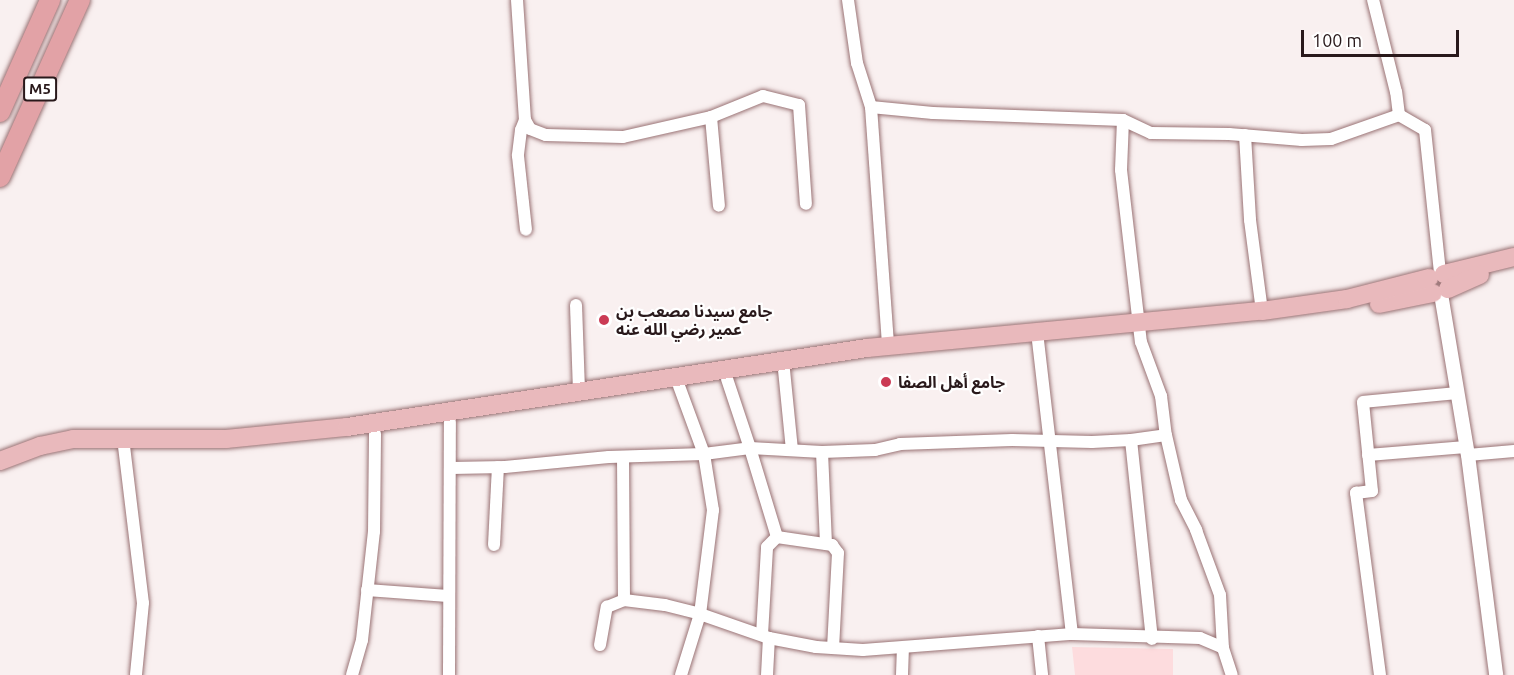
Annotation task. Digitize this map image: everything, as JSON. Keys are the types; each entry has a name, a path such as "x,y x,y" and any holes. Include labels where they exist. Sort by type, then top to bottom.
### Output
{"highway":[{"name":"M5","path":"0,112 50,0"},
{"name":"M5","path":"0,177 80,0"}],"main road":[{"path":"124,443 257,437 418,417 888,346 1138,328 1371,300 1439,283 1514,257"},
{"path":"1439,283 1514,267"},
{"path":"1138,328 1262,311 1371,300"},
{"path":"0,461 57,442 90,438 124,443 250,446 375,434 727,378 1037,337"}],"street":[{"path":"517,0 525,120 521,130 518,156 526,230"},
{"path":"848,0 856,63 871,107 888,346"},
{"path":"1373,0 1396,92 1399,116"},
{"path":"525,120 531,129 546,135 623,137 711,117 763,96 799,105 806,204"},
{"path":"871,107 933,113 1123,120 1152,133 1245,135 1302,140 1331,139 1399,116 1425,130 1439,283 1467,451 1496,675"},
{"path":"711,117 719,206"},
{"path":"1123,120 1121,170 1138,328 1161,396 1166,435 1181,500 1196,530 1220,595 1223,648 1232,675"},
{"path":"1245,135 1250,220 1262,311"},
{"path":"576,305 579,391"},
{"path":"1037,337 1072,634"},
{"path":"784,370 792,450"},
{"path":"727,378 777,537"},
{"path":"679,386 704,454 713,510 700,614 681,675"},
{"path":"1380,675 1356,493 1372,491 1363,402 1457,393"},
{"path":"449,675 450,422"},
{"path":"352,675 362,640 374,532 375,434"},
{"path":"451,468 704,454 750,448 822,452 875,450 900,444 1131,440 1166,435"},
{"path":"1131,440 1152,639"},
{"path":"124,443 143,603 136,675"},
{"path":"1368,455 1467,451 1514,452"},
{"path":"822,452 826,544"},
{"path":"623,457 624,600"},
{"path":"494,545 498,467"},
{"path":"777,537 832,545 837,553 832,648"},
{"path":"766,675 767,547 777,537"},
{"path":"367,590 448,596"},
{"path":"600,645 607,607 624,600 665,605 700,614 766,637 832,648 863,650 903,648 1072,634 1152,639 1200,638 1223,648"},
{"path":"1038,636 1042,675"},
{"path":"902,675 903,648"}],"shaded area":[{"path":"1072,647 1173,649 1173,675 1075,675"}],"place":[{"name":"جامع سيدنا مصعب بن عمير رضي الله عنه","path":"604,320"},
{"name":"جامع أهل الصفا","path":"886,382"}]}
